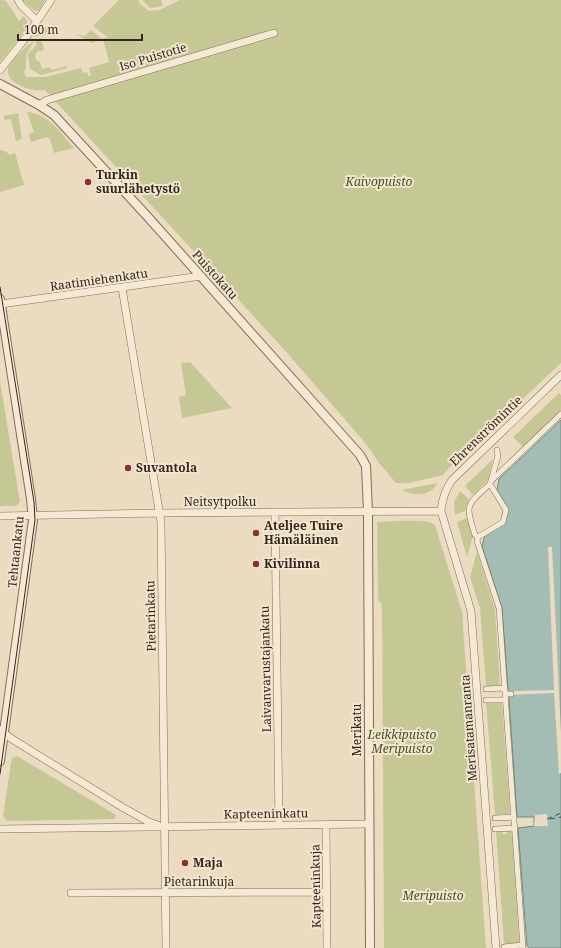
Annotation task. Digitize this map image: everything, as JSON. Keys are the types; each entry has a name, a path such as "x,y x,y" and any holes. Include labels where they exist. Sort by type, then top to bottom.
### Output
{"street":[{"path":"18,0 37,21"},
{"path":"0,70 51,0"},
{"name":"Iso Puistotie","path":"39,105 47,100 274,33"},
{"name":"Puistokatu","path":"0,84 39,105 59,120 201,276 360,455 366,466 367,472 368,512"},
{"name":"Raatimiehenkatu","path":"0,302 122,288 201,276"},
{"name":"Pietarinkatu","path":"122,288 160,513 166,948"},
{"name":"Tehtaankatu","path":"0,302 33,516 2,732 0,761"},
{"name":"Ehrenströmintie","path":"440,511 445,492 452,480 561,375"},
{"path":"504,947 522,947 516,824 514,817 499,608 477,541 478,537 475,535 468,507 473,499 561,414"},
{"path":"478,537 504,522 506,510 491,482 498,456 497,450"},
{"name":"Neitsytpolku","path":"0,516 440,511"},
{"name":"Merisatamanranta","path":"440,511 471,611 496,948"},
{"name":"Merikatu","path":"368,512 370,948"},
{"name":"Laivanvarustajankatu","path":"275,513 279,825"},
{"path":"486,689 504,688"},
{"path":"486,700 505,697 511,694"},
{"name":"Kapteeninkatu","path":"2,732 149,822 164,826"},
{"path":"495,818 514,817"},
{"name":"Kapteeninkatu","path":"0,829 369,824"},
{"path":"495,829 516,824"},
{"name":"Kapteeninkuja","path":"326,825 327,948"},
{"name":"Pietarinkuja","path":"71,893 327,892"}],"green space":[{"path":"0,0 6,1 19,21 24,16 28,23 27,28 0,62"},
{"path":"22,0 45,0 39,10 35,11"},
{"name":"Kaivopuisto","path":"119,0 138,0 140,4 149,11 159,10 180,0 561,0 561,363 443,475 409,483 396,483 379,463 367,445 282,347 45,90 28,89 12,80 8,70 11,63 27,46 34,41 26,55 26,67 24,72 26,77 46,77 81,68 83,73 87,72 89,76 91,76 89,68 109,62 103,39 92,43 76,34 85,36 91,30 102,39 107,37 93,26"},
{"path":"142,0 161,0 163,6 150,8"},
{"path":"40,26 59,30 33,37"},
{"path":"41,39 44,50 37,52 35,56 36,60 40,62 42,69 50,67 51,70 67,66 67,68 41,75 30,69 28,54 36,45 36,41"},
{"path":"27,112 35,113 48,120 59,130 74,148 54,153 50,139 47,137 31,142 29,134 34,132"},
{"path":"18,113 22,139 16,141 11,119 5,120 3,116"},
{"path":"2,149 2,151 6,151 9,155 15,153 24,185 0,192 0,150"},
{"path":"190,362 232,408 182,418 179,397 186,395 181,363"},
{"path":"0,381 20,502 16,506 0,506"},
{"path":"559,393 561,395 561,410 523,447 513,437"},
{"path":"493,459 488,480 473,495 465,486"},
{"path":"438,483 430,491 422,494 402,490"},
{"path":"460,491 469,499 465,511 455,515 454,502"},
{"path":"467,518 473,536 467,557 457,522"},
{"name":"Meripuisto","path":"416,521 435,525 462,612 486,948 384,948 382,613 381,602 379,602 378,595 377,522"},
{"path":"477,552 495,609 500,685 486,687 480,608 470,577"},
{"path":"486,702 502,703 510,813 508,814 495,815"},
{"path":"17,756 116,815 115,819 7,821 3,816 11,763 12,758"},
{"path":"506,830 512,832 519,941 518,943 504,944 496,831 502,831 503,834 507,834"}],"water":[{"path":"561,420 561,948 529,948 527,946 518,828 534,826 534,817 517,817 509,699 511,692 508,689 502,608 482,546 485,535 505,523 508,509 497,490 499,479"}],"pier":[{"path":"548,547 552,547 561,733 561,773 559,774 554,693 511,695 511,692 516,691 554,690"},
{"path":"547,814 548,826 534,826 535,815"}],"ferry route":[{"path":"547,819 561,813"},
{"path":"550,819 561,817"}],"tram line":[{"path":"0,287 34,502 35,520 0,774"}],"place":[{"name":"Turkin suurlähetystö","path":"88,182"},
{"name":"Suvantola","path":"128,468"},
{"name":"Ateljee Tuire Hämäläinen","path":"256,533"},
{"name":"Kivilinna","path":"256,564"},
{"name":"Maja","path":"185,863"}],"park label":[{"name":"Leikkipuisto Meripuisto","path":"402,742"}]}
